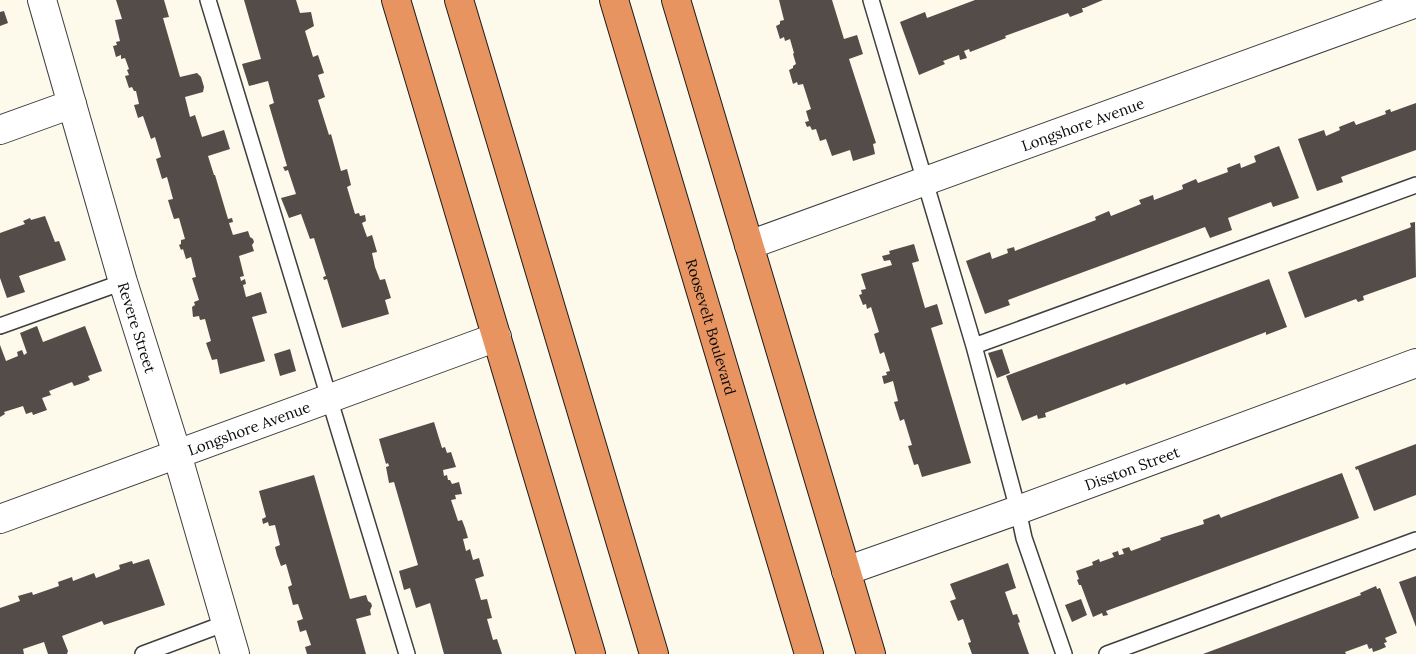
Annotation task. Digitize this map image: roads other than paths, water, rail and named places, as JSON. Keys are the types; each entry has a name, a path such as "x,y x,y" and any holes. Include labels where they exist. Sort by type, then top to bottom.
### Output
{"highway":[{"path":"396,0 591,654"},
{"path":"459,0 654,654"},
{"name":"Roosevelt Boulevard","path":"614,0 809,654"},
{"path":"676,0 871,654"}],"street":[{"name":"Revere Street","path":"42,0 123,282 177,454 235,654"},
{"name":"Longshore Avenue","path":"749,245 1416,3"},
{"path":"0,130 72,104"},
{"name":"Longshore Avenue","path":"0,519 497,337"},
{"name":"Disston Street","path":"846,572 1416,363"}],"lane":[{"path":"208,0 407,654"},
{"path":"871,0 974,346 1024,538 1064,654"},
{"path":"974,346 1416,185"},
{"path":"0,326 123,282"},
{"path":"1107,654 1416,540"},
{"path":"143,654 226,623"}]}
